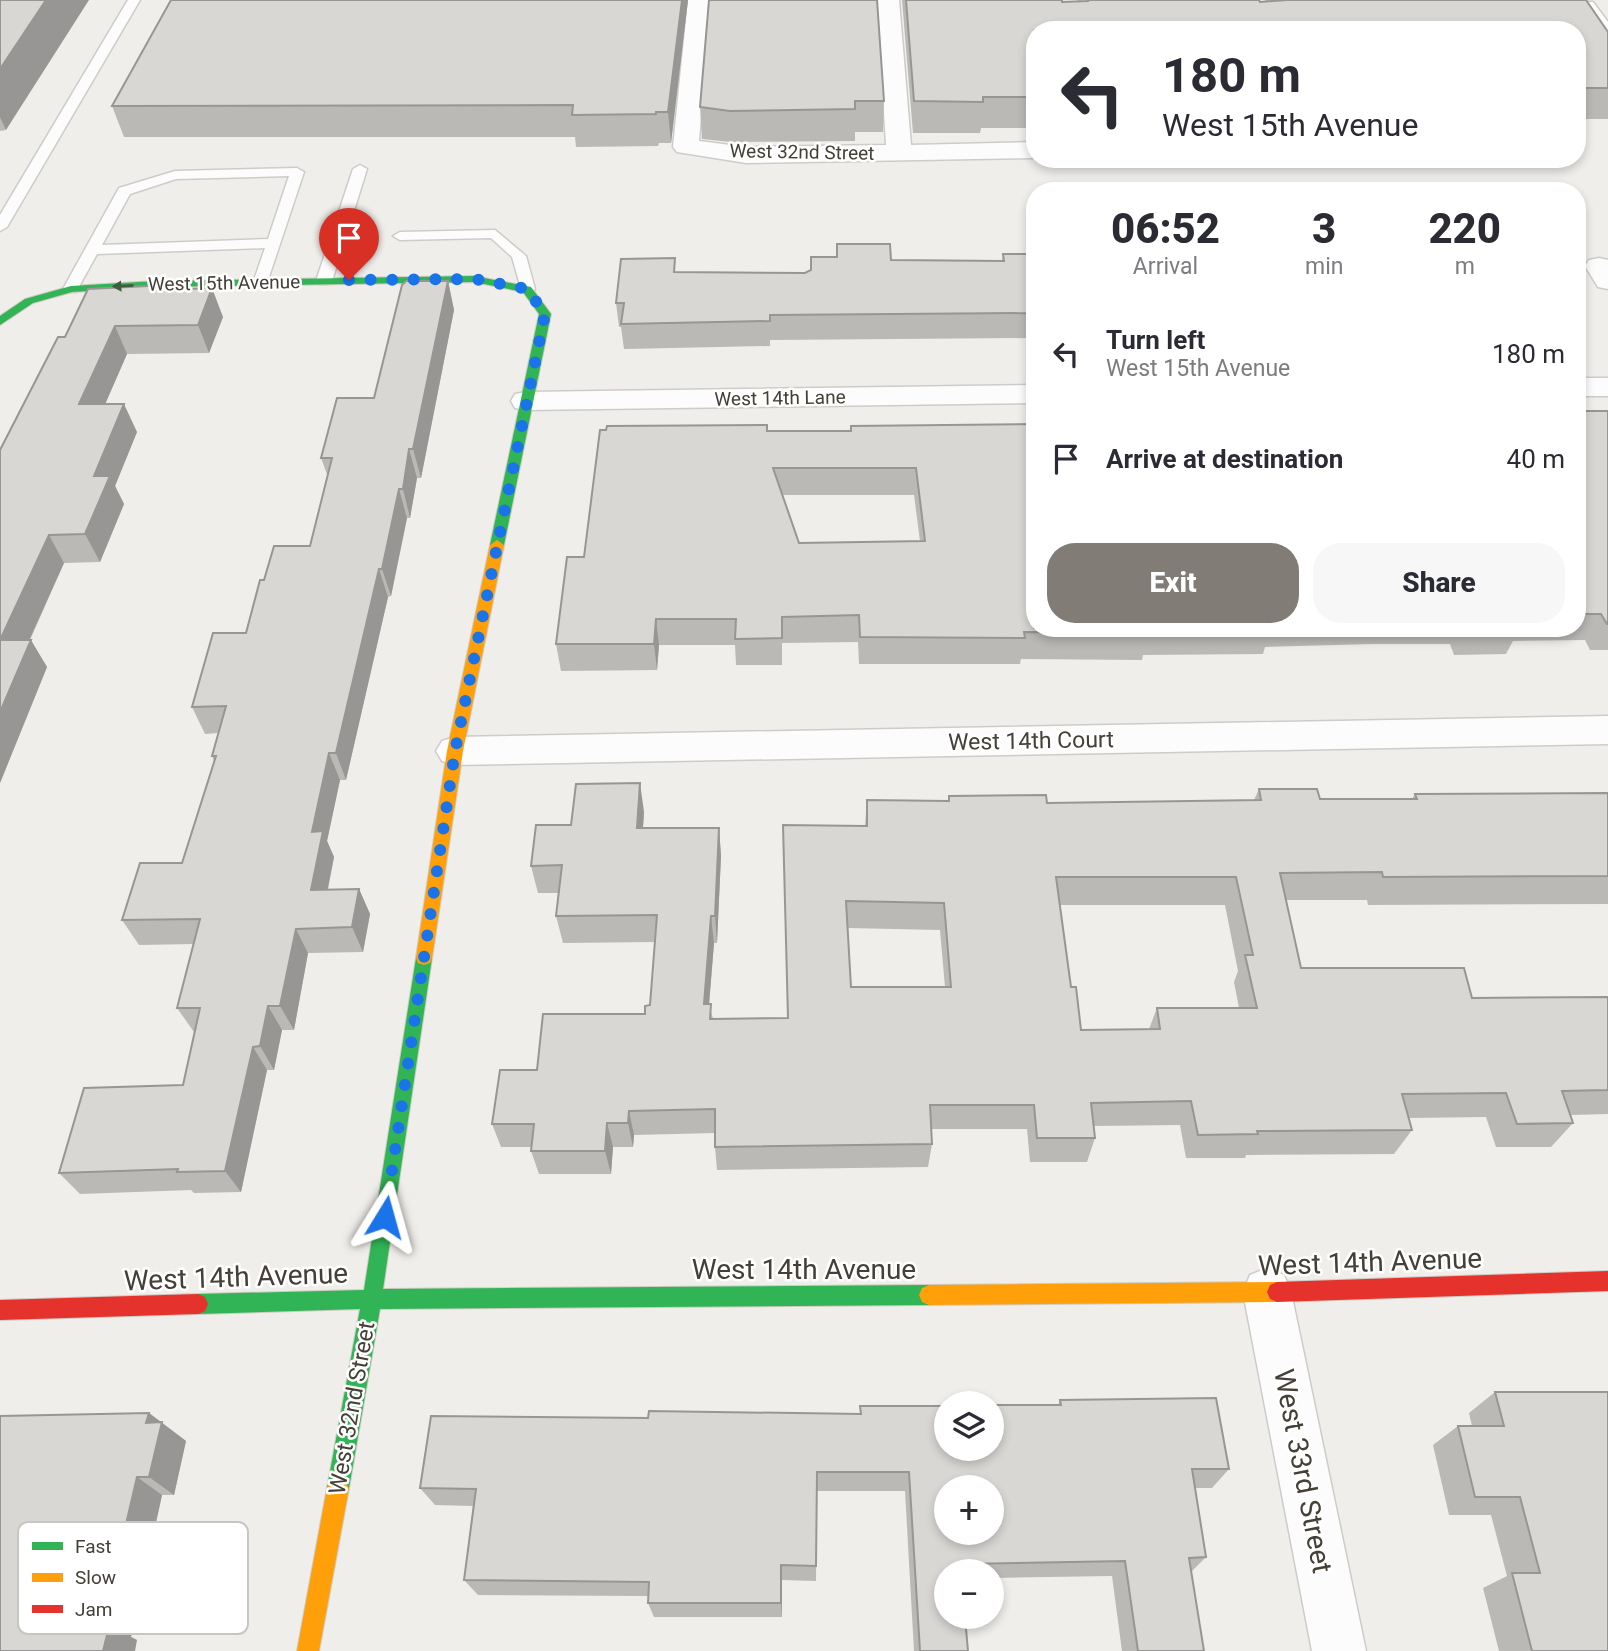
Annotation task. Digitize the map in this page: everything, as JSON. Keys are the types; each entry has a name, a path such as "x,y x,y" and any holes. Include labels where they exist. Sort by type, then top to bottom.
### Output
{"street":[{"name":"West 32nd Street","path":"699,0 686,147 746,155 898,153"},
{"path":"888,0 898,153 1026,150"},
{"name":"West 15th Avenue","path":"0,321 29,301 71,289 474,279 527,289"},
{"name":"West 32nd Street","path":"308,1651 372,1299 455,751 545,314 527,289"},
{"path":"1586,387 1608,387"},
{"name":"West 14th Lane","path":"526,401 1026,394"},
{"name":"West 14th Court","path":"455,751 1608,730"},
{"name":"West 14th Avenue","path":"0,1310 372,1299 1268,1292 1608,1281"},
{"name":"West 33rd Street","path":"1268,1292 1339,1651"}],"lane":[{"path":"0,227 134,0"},
{"path":"1587,2 1608,5"},
{"path":"1587,2 1608,32"},
{"path":"324,281 360,169"},
{"path":"71,289 95,250 124,191 175,175 297,172 261,283"},
{"path":"400,236 495,234 520,256 527,289"},
{"path":"95,250 274,243"}],"building":[{"path":"0,0 46,0 0,69"},
{"path":"171,0 682,0 668,112 572,115 573,105 112,106"},
{"path":"709,0 877,0 884,101 855,101 855,109 730,111 700,107"},
{"path":"906,0 1586,0 1608,32 1608,88 1586,88 1586,21 1026,21 1026,97 983,97 983,102 914,101"},
{"path":"837,244 890,244 891,260 1004,261 1003,254 1026,254 1026,313 770,315 770,321 621,324 624,303 616,303 621,259 675,258 674,272 805,273 811,270 811,257 837,257"},
{"path":"406,281 448,281 413,449 409,449 403,489 399,489 336,753 329,753 312,832 323,831 311,890 359,889 352,927 296,929 280,1006 268,1006 260,1046 253,1047 225,1171 177,1172 178,1169 59,1173 84,1088 183,1085 200,1008 177,1008 200,919 122,920 140,863 182,863 216,756 212,756 226,706 192,707 213,633 246,633 260,580 264,580 274,546 310,546 332,458 321,458 337,398 374,398 402,285"},
{"path":"189,284 187,289 212,288 198,325 115,326 79,404 124,404 94,476 110,476 85,534 49,535 0,640 0,450 58,337 65,337 88,289"},
{"path":"1586,411 1608,411 1608,624 1601,614 1586,614"},
{"path":"1026,424 1025,638 860,637 859,615 782,617 782,638 735,639 736,619 656,619 654,644 556,644 567,557 584,557 600,430 606,430 607,426 767,425 767,431 851,431 851,426","holes":["773,468 916,468 925,541 799,543"]},
{"path":"0,640 31,640 0,712"},
{"path":"640,783 637,828 719,828 715,916 711,916 704,1004 711,1004 710,1019 788,1018 783,825 867,826 867,800 949,801 949,796 1046,795 1047,803 1261,800 1259,789 1317,789 1320,799 1417,799 1415,794 1608,793 1608,876 1383,877 1382,872 1280,873 1301,968 1464,968 1472,998 1608,997 1608,1090 1562,1091 1573,1123 1517,1124 1506,1093 1402,1094 1412,1130 1257,1131 1258,1134 1198,1135 1191,1101 1091,1103 1095,1138 1037,1138 1034,1105 930,1105 932,1144 715,1147 715,1109 629,1111 628,1123 607,1123 605,1151 531,1151 534,1124 492,1124 500,1070 537,1070 543,1014 645,1014 645,1006 650,1005 657,915 556,916 562,865 531,866 536,825 571,825 576,784","holes":["1056,877 1236,877 1253,955 1245,955 1257,1008 1157,1008 1160,1029 1081,1030 1076,987 1071,987","846,901 944,903 951,987 851,987"]},
{"path":"1495,1392 1608,1392 1608,1651 1532,1651 1512,1573 1540,1573 1520,1497 1475,1497 1458,1426 1504,1426"},
{"path":"1216,1398 1229,1469 1192,1469 1206,1557 1189,1558 1204,1651 1138,1651 1125,1561 1004,1563 1004,1559 934,1559 934,1629 966,1629 968,1651 920,1651 909,1472 817,1472 816,1566 781,1565 781,1603 648,1603 649,1582 464,1580 476,1489 420,1488 431,1416 648,1418 649,1411 861,1414 860,1406 934,1406 934,1461 1004,1461 1004,1405 1061,1405 1060,1400"},
{"path":"149,1413 146,1423 162,1422 149,1477 137,1477 126,1522 18,1522 18,1634 107,1634 103,1651 0,1651 0,1416"}],"traffic: fast":[{"path":"0,321 29,301 71,289 156,284 474,279 527,289 545,314 497,545"},
{"path":"338,1488 372,1299 424,958"},
{"path":"198,1304 372,1299 929,1295"}],"traffic: slow":[{"path":"424,958 455,751 497,545"},
{"path":"929,1295 1277,1292"},
{"path":"308,1651 338,1488"}],"traffic: jam":[{"path":"1277,1292 1608,1281"},
{"path":"0,1310 198,1304"}],"route":[{"path":"349,280 474,279 527,289 545,314 455,751 385,1217"}]}
